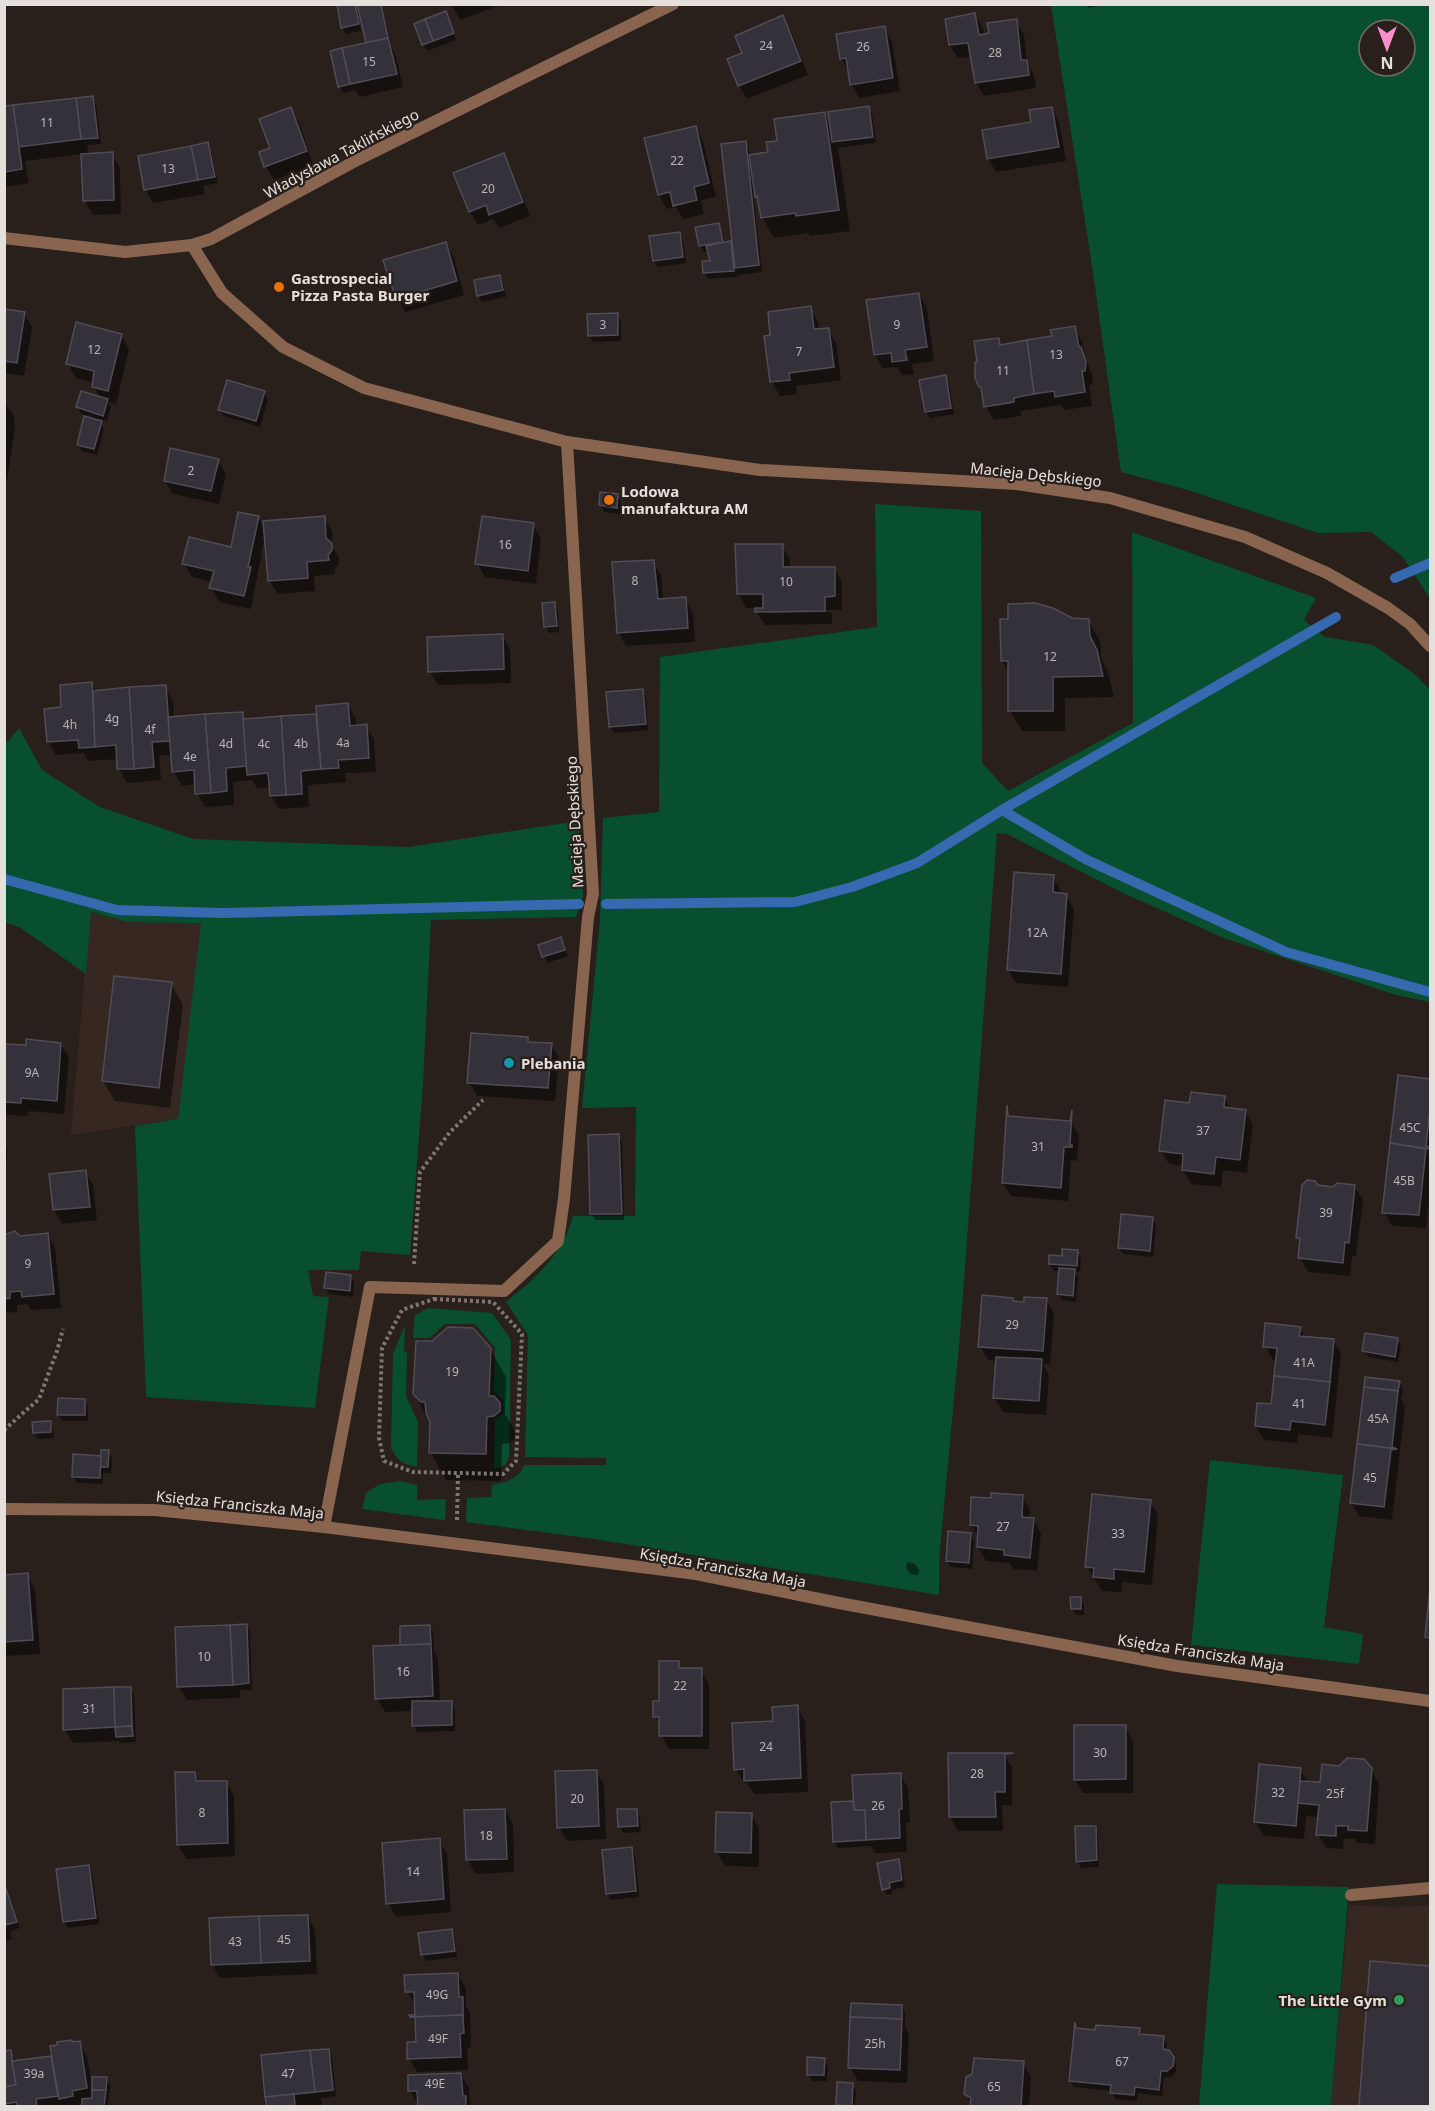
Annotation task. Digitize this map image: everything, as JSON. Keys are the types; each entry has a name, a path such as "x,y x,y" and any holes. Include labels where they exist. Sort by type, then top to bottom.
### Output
{"street":[{"name":"Władysława Taklińskiego","path":"4,238 124,252 192,245 211,239 359,159 673,4"},
{"name":"Macieja Dębskiego","path":"192,245 222,293 291,352 364,388 567,442 760,470 1016,484 1110,498 1245,537 1327,573 1388,608 1410,624 1431,646"},
{"name":"Macieja Dębskiego","path":"324,1527 370,1287 504,1291 558,1241 564,1199 588,917 593,894 567,442"},
{"name":"Księdza Franciszka Maja","path":"4,1509 155,1510 324,1527 696,1574 1177,1666 1431,1701"},
{"path":"1351,1895 1431,1887"}],"path":[{"path":"412,1289 420,1172 450,1132 483,1100"},
{"path":"434,1299 493,1302 522,1334 516,1461 503,1474 458,1474 413,1472 384,1461 379,1438 382,1348 402,1310 434,1299"},
{"path":"4,1430 39,1399 63,1329"},
{"path":"457,1520 458,1474"}],"shaded area":[{"path":"90,912 127,922 202,922 178,1119 71,1135"},
{"path":"1349,1905 1393,1907 1430,1905 1430,2106 1331,2106"}],"green space":[{"path":"1051,5 1430,5 1430,596 1403,557 1371,532 1318,533 1188,490 1121,472 1091,259"},
{"path":"875,504 981,511 982,763 1008,791 1133,723 1132,532 1316,598 1304,620 1325,637 1373,645 1416,675 1430,690 1430,1002 1396,995 1224,938 1121,892 1007,834 997,833 960,1334 939,1560 939,1595 595,1539 466,1522 467,1498 491,1497 492,1485 515,1477 524,1465 606,1465 606,1458 525,1457 528,1335 506,1302 528,1284 555,1254 573,1216 635,1216 636,1107 582,1108 600,920 603,818 659,812 660,657 877,627"},
{"path":"19,728 42,770 100,807 193,839 409,847 579,821 583,896 576,917 431,920 423,1084 410,1255 361,1251 359,1270 308,1270 313,1296 329,1297 315,1408 146,1397 135,1126 178,1119 201,923 127,922 91,912 86,974 21,928 5,922 5,745"},
{"path":"429,1308 492,1313 511,1340 509,1457 505,1465 494,1469 495,1419 504,1413 503,1400 494,1391 495,1348 475,1324 445,1324 430,1338 413,1338 415,1315"},
{"path":"405,1325 406,1396 418,1422 417,1467 401,1461 391,1447 393,1354"},
{"path":"1210,1460 1343,1475 1324,1627 1363,1634 1359,1664 1191,1645"},
{"path":"400,1481 417,1485 417,1500 446,1499 445,1520 362,1509 366,1493 380,1484"},
{"path":"1217,1884 1349,1887 1331,2106 1199,2106"}],"building":[{"path":"337,4 355,4 359,24 341,28"},
{"path":"357,4 381,4 388,38 366,43"},
{"path":"446,11 454,33 433,41 425,19"},
{"path":"975,13 979,35 989,33 987,23 1017,19 1021,60 1027,60 1029,75 975,83 968,43 949,45 945,19"},
{"path":"783,15 801,61 738,86 727,59 742,53 735,36"},
{"path":"425,19 433,41 422,45 414,24"},
{"path":"885,26 893,78 850,85 846,58 840,59 836,34"},
{"path":"388,38 397,74 350,84 342,48"},
{"path":"342,48 350,84 338,87 330,51"},
{"path":"93,96 98,138 81,139 76,98"},
{"path":"76,98 81,139 18,147 13,105"},
{"path":"13,105 22,169 4,172 4,106"},
{"path":"869,106 873,137 832,142 828,112"},
{"path":"291,107 307,151 264,167 259,152 270,148 259,119"},
{"path":"1052,107 1059,147 987,159 982,130 1031,122 1029,110"},
{"path":"825,112 839,210 761,218 757,196 755,197 749,155 768,152 766,142 777,141 774,119"},
{"path":"696,126 709,183 694,187 697,200 673,206 670,192 658,195 644,138"},
{"path":"746,141 759,265 735,268 721,144"},
{"path":"208,142 215,177 198,180 191,146"},
{"path":"191,146 198,180 144,190 138,156"},
{"path":"113,152 114,200 83,201 81,154"},
{"path":"504,153 523,202 489,215 486,205 469,212 453,173"},
{"path":"719,223 723,242 699,246 695,227"},
{"path":"680,232 683,257 653,261 649,236"},
{"path":"731,241 734,271 703,273 702,261 710,261 706,246"},
{"path":"446,242 457,281 396,299 383,260"},
{"path":"500,275 503,290 477,296 474,280"},
{"path":"919,293 927,347 905,350 907,360 892,362 891,353 874,355 866,300"},
{"path":"811,306 814,329 829,328 834,367 789,373 790,380 770,382 764,336 770,335 768,312"},
{"path":"4,309 25,312 17,363 4,361"},
{"path":"618,313 618,335 588,336 587,314"},
{"path":"76,322 122,334 108,391 92,387 94,371 66,364"},
{"path":"1075,326 1079,347 1081,347 1086,362 1085,371 1082,371 1085,392 1055,397 1054,391 1034,394 1027,340 1052,336 1050,330"},
{"path":"999,338 1000,345 1027,340 1034,394 1014,398 1014,402 984,407 981,387 975,378 975,362 977,362 974,341"},
{"path":"946,375 951,408 925,412 919,380"},
{"path":"227,380 265,391 256,421 218,410"},
{"path":"81,391 108,399 103,416 76,407"},
{"path":"84,416 102,421 94,449 77,445"},
{"path":"170,448 219,459 211,491 164,481"},
{"name":"Lodowa manufaktura AM","path":"600,492 618,494 617,508 599,505"},
{"path":"238,512 259,516 244,596 209,588 214,571 182,564 189,537 231,547"},
{"path":"325,516 326,538 332,543 332,550 328,555 329,560 307,562 308,578 268,581 263,521"},
{"path":"482,516 534,523 528,571 475,564"},
{"path":"735,544 783,544 783,567 835,567 835,596 825,597 825,611 755,612 755,608 763,608 763,594 737,594"},
{"path":"654,560 658,599 686,597 688,628 617,633 612,562"},
{"path":"555,602 557,626 544,627 542,603"},
{"path":"1035,603 1053,608 1072,618 1089,619 1090,636 1097,650 1103,676 1053,677 1053,711 1008,711 1008,661 1001,661 1000,619 1008,619 1008,604"},
{"path":"503,634 504,669 428,672 427,637"},
{"path":"92,682 95,747 79,748 78,740 47,742 44,709 61,707 60,685"},
{"path":"166,685 170,741 152,742 154,767 134,769 129,687"},
{"path":"129,687 134,769 117,769 116,745 95,747 93,691"},
{"path":"643,689 646,724 609,727 606,692"},
{"path":"348,703 350,726 367,724 369,758 338,760 339,768 321,769 316,706"},
{"path":"243,712 247,766 226,768 227,791 211,793 205,714"},
{"path":"205,714 211,793 195,794 194,770 172,772 168,717"},
{"path":"316,714 321,769 301,771 302,794 286,795 281,716"},
{"path":"281,716 286,795 270,796 268,773 247,775 243,719"},
{"path":"1014,872 1054,875 1053,892 1067,894 1061,974 1007,970"},
{"path":"561,937 565,950 542,957 538,945"},
{"path":"114,976 172,982 159,1088 102,1081"},
{"name":"Plebania","path":"471,1033 528,1037 528,1042 552,1043 548,1088 467,1083"},
{"path":"26,1039 61,1043 57,1101 21,1098 21,1103 4,1102 4,1044 26,1045"},
{"path":"1398,1075 1430,1079 1430,1110 1426,1146 1430,1149 1390,1143"},
{"path":"1191,1092 1225,1096 1224,1107 1246,1110 1240,1160 1216,1157 1214,1174 1182,1170 1183,1154 1159,1151 1165,1100 1189,1103"},
{"path":"1007,1105 1008,1116 1070,1121 1072,1110 1070,1145 1072,1147 1064,1147 1061,1188 1002,1183"},
{"path":"619,1134 622,1214 590,1214 588,1135"},
{"path":"1390,1143 1426,1149 1419,1215 1382,1213"},
{"path":"86,1170 90,1207 53,1210 49,1174"},
{"path":"1307,1180 1315,1181 1318,1185 1333,1187 1337,1183 1355,1185 1349,1243 1345,1242 1343,1263 1298,1258 1300,1238 1296,1238 1302,1185"},
{"path":"1121,1214 1153,1217 1150,1251 1118,1248"},
{"path":"15,1231 20,1236 48,1233 54,1294 22,1297 21,1291 10,1292 10,1298 4,1299 4,1235"},
{"path":"1062,1249 1078,1250 1077,1266 1049,1264 1049,1255 1062,1256"},
{"path":"1059,1268 1075,1269 1073,1296 1057,1294"},
{"path":"326,1272 351,1275 350,1291 324,1288"},
{"path":"982,1295 1013,1298 1013,1301 1024,1302 1024,1297 1047,1298 1043,1351 978,1347"},
{"path":"1265,1323 1301,1327 1299,1336 1334,1339 1330,1382 1274,1376 1277,1348 1263,1347"},
{"path":"448,1327 473,1328 491,1348 489,1396 494,1396 500,1403 500,1411 494,1416 487,1417 486,1454 429,1453 430,1422 425,1402 421,1402 413,1394 416,1341 432,1341"},
{"path":"1365,1333 1398,1338 1395,1357 1362,1351"},
{"path":"996,1357 1042,1359 1039,1401 993,1398"},
{"path":"1274,1376 1330,1382 1325,1425 1291,1421 1290,1430 1255,1426 1257,1403 1271,1404"},
{"path":"1365,1377 1400,1381 1398,1391 1364,1387"},
{"path":"1364,1387 1398,1391 1392,1447 1397,1449 1357,1444"},
{"path":"58,1398 85,1399 85,1415 57,1415"},
{"path":"51,1421 51,1432 33,1433 32,1422"},
{"path":"1357,1444 1397,1449 1391,1450 1384,1507 1350,1503"},
{"path":"101,1450 109,1450 108,1467 100,1467"},
{"path":"73,1454 101,1456 100,1478 72,1477"},
{"path":"991,1493 1023,1495 1022,1517 1034,1518 1030,1558 1004,1555 1004,1550 977,1547 978,1526 970,1525 971,1497 991,1498"},
{"path":"1092,1494 1151,1500 1144,1572 1114,1569 1114,1579 1093,1577 1094,1568 1085,1567"},
{"path":"948,1531 971,1533 969,1563 946,1561"},
{"path":"28,1573 33,1640 4,1642 4,1575"},
{"path":"1430,1588 1430,1638 1425,1637"},
{"path":"1070,1597 1081,1597 1081,1609 1071,1609"},
{"path":"247,1624 249,1683 233,1685 230,1625"},
{"path":"230,1625 233,1685 177,1687 175,1627"},
{"path":"430,1625 431,1644 400,1645 400,1626"},
{"path":"431,1644 433,1696 375,1699 373,1646"},
{"path":"659,1661 679,1661 679,1668 702,1668 702,1736 659,1736 659,1717 653,1717 653,1701 659,1701"},
{"path":"114,1687 115,1727 63,1730 63,1689"},
{"path":"114,1687 131,1687 132,1726 115,1727"},
{"path":"412,1701 452,1701 452,1725 412,1726"},
{"path":"798,1705 801,1778 744,1781 744,1769 734,1770 732,1723 773,1721 772,1707"},
{"path":"1074,1725 1126,1725 1126,1779 1074,1780"},
{"path":"132,1726 133,1736 116,1737 115,1727"},
{"path":"948,1753 1014,1753 1005,1754 1005,1792 995,1792 996,1817 949,1817"},
{"path":"1347,1758 1364,1759 1372,1768 1367,1831 1348,1830 1348,1826 1336,1826 1336,1836 1316,1835 1319,1805 1298,1803 1300,1781 1320,1782 1322,1764 1339,1766"},
{"path":"1259,1764 1301,1768 1296,1826 1254,1822"},
{"path":"597,1770 599,1826 557,1828 555,1771"},
{"path":"175,1772 195,1772 196,1781 227,1781 228,1843 177,1845"},
{"path":"901,1773 900,1838 866,1840 865,1810 854,1810 852,1775"},
{"path":"853,1801 854,1810 865,1810 866,1840 833,1842 831,1802"},
{"path":"505,1809 507,1859 466,1860 464,1810"},
{"path":"617,1809 637,1809 638,1826 618,1827"},
{"path":"716,1812 752,1813 751,1853 715,1852"},
{"path":"1075,1826 1096,1826 1097,1860 1076,1862"},
{"path":"440,1838 444,1899 386,1904 382,1843"},
{"path":"632,1847 636,1891 606,1894 602,1850"},
{"path":"899,1859 902,1880 889,1883 890,1888 882,1890 877,1863"},
{"path":"89,1865 96,1918 63,1922 56,1869"},
{"path":"4,1883 17,1922 5,1925 4,1922"},
{"path":"308,1915 310,1961 261,1963 259,1916"},
{"path":"259,1916 261,1963 211,1965 209,1918"},
{"path":"452,1929 455,1951 421,1955 418,1933"},
{"name":"The Little Gym","path":"1370,1961 1430,1966 1430,2106 1359,2106"},
{"path":"458,1973 459,1997 463,1997 463,2015 410,2017 409,2015 415,2015 414,1992 405,1992 404,1975"},
{"path":"851,2003 902,2005 902,2019 850,2017"},
{"path":"463,2015 464,2033 460,2034 461,2057 407,2059 407,2042 416,2042 415,2018 410,2017"},
{"path":"850,2017 902,2019 900,2070 848,2068"},
{"path":"1075,2022 1076,2028 1095,2030 1096,2025 1140,2028 1139,2034 1164,2036 1163,2049 1169,2050 1174,2057 1173,2066 1167,2071 1161,2071 1159,2090 1135,2087 1134,2095 1110,2093 1111,2085 1069,2081"},
{"path":"72,2040 72,2042 80,2041 87,2088 72,2091 73,2096 59,2099 50,2046 57,2045 57,2042"},
{"path":"329,2049 333,2090 315,2092 310,2050"},
{"path":"11,2050 16,2085 4,2087 4,2051"},
{"path":"310,2050 315,2092 265,2097 261,2055"},
{"path":"51,2056 58,2096 36,2099 37,2106 17,2106 16,2102 4,2104 4,2087 16,2085 12,2061"},
{"path":"807,2057 825,2058 824,2075 807,2075"},
{"path":"974,2058 1024,2061 1021,2106 970,2106 971,2098 964,2094 966,2077 972,2074"},
{"path":"461,2073 466,2106 418,2106 417,2091 408,2091 408,2075"},
{"path":"92,2077 107,2077 106,2090 92,2090"},
{"path":"837,2082 853,2083 852,2106 836,2105"},
{"path":"92,2090 106,2090 104,2106 82,2106 82,2099 92,2098"},
{"path":"294,2094 295,2106 267,2106 265,2097"}],"waterway":[{"path":"1395,578 1430,563"},
{"path":"606,904 795,902 852,887 917,863 1002,810 1336,617"},
{"path":"1002,810 1087,860 1286,952 1430,992"},
{"path":"4,879 117,910 223,913 579,904"}],"place":[{"name":"Gastrospecial Pizza Pasta Burger","path":"279,287"},
{"name":"Lodowa manufaktura AM","path":"609,500"},
{"name":"Plebania","path":"509,1063"},
{"name":"The Little Gym","path":"1399,2000"}]}
